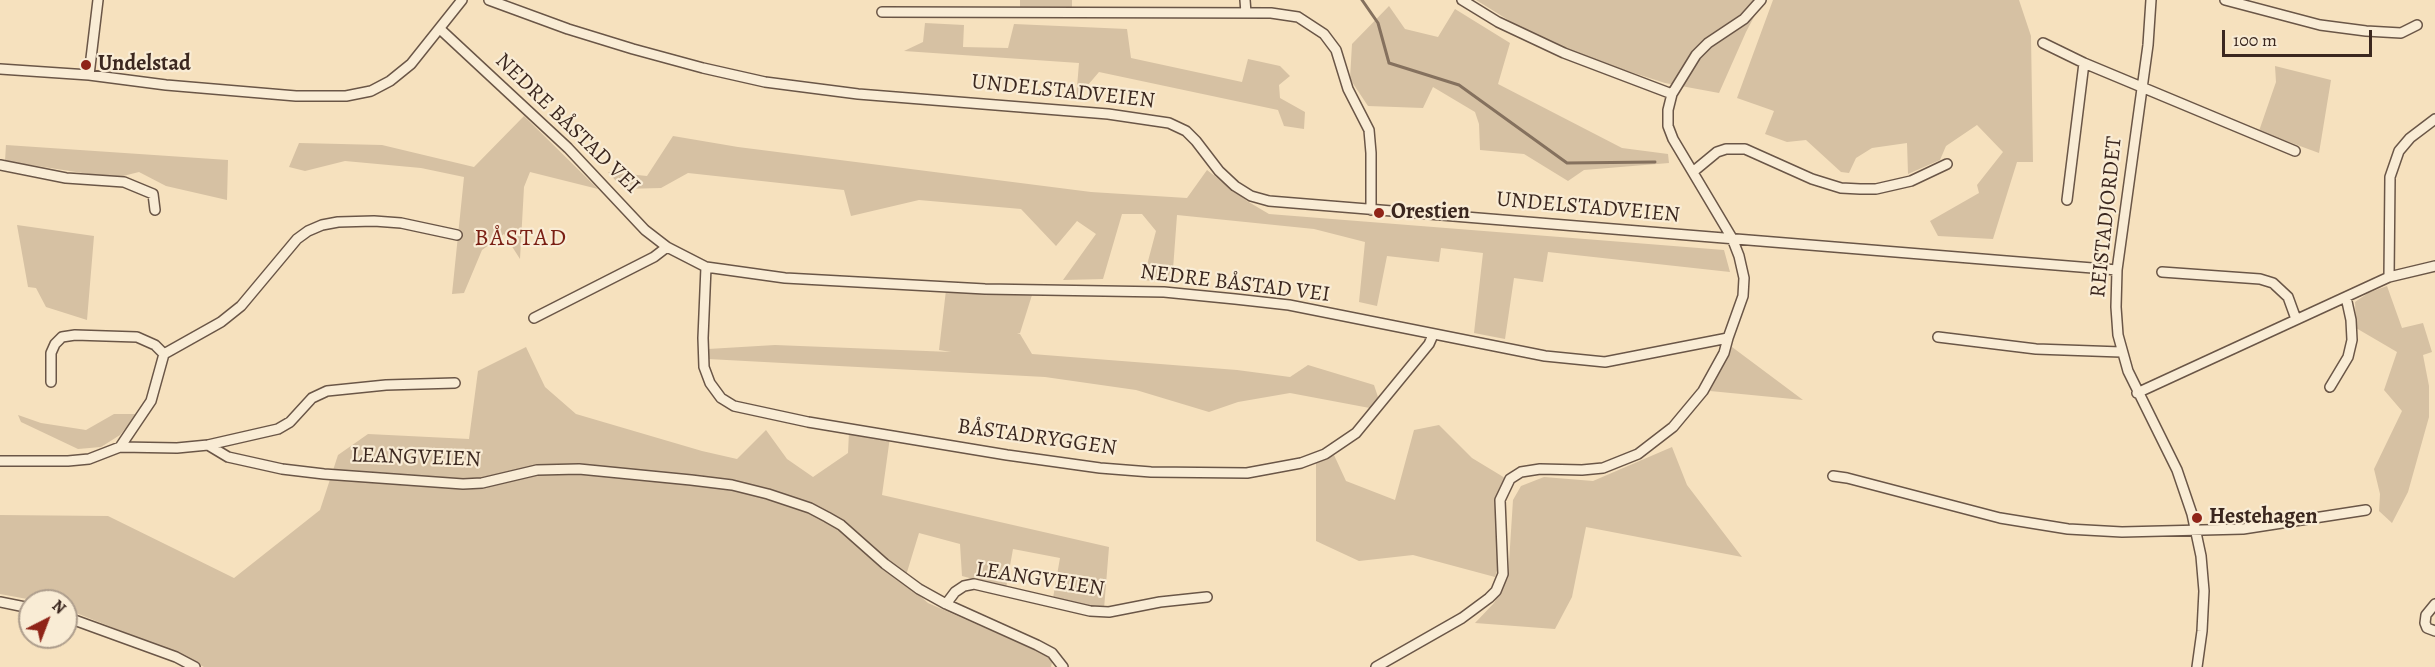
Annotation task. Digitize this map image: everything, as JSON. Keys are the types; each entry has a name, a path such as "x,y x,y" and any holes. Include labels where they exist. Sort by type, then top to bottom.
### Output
{"street":[{"path":"89,75 98,0"},
{"path":"0,69 89,75 166,85 296,96 346,96 371,92 390,81 411,64 462,0"},
{"name":"UNDELSTADVEIEN","path":"489,0 568,29 633,49 765,82 858,94 1129,116 1168,123 1186,131 1219,171 1251,196 1293,204 2117,270"},
{"path":"1245,0 1246,13"},
{"path":"1462,0 1498,22 1564,53 1672,94"},
{"path":"1376,667 1462,618 1496,591 1503,574 1500,500 1510,479 1521,472 1540,469 1582,471 1603,468 1638,454 1673,427 1703,391 1724,353 1743,296 1744,278 1732,238 1673,139 1668,126 1668,110 1672,94 1696,55 1708,43 1744,19 1761,0"},
{"name":"REISTADJORDET","path":"2151,0 2148,45 2141,86 2124,236 2117,270 2116,306 2121,352 2138,393 2177,470 2196,532 2204,591 2202,631 2196,667"},
{"path":"2225,0 2320,25 2366,31 2401,33 2417,25"},
{"path":"882,12 1246,13 1286,14 1298,17 1324,34 1336,50 1348,89 1369,130 1372,177 1371,210"},
{"name":"NEDRE BÅSTAD VEI","path":"440,29 568,148 645,230 667,247 706,267 809,279 985,289 1103,289 1164,292 1289,305 1545,356 1605,362 1728,338"},
{"path":"2043,44 2295,151"},
{"name":"REISTADJORDET","path":"2067,200 2084,63"},
{"path":"2389,278 2390,177 2399,151 2410,138 2435,119"},
{"path":"1694,171 1717,152 1726,149 1745,149 1812,179 1841,188 1876,189 1911,181 1947,164"},
{"path":"0,165 66,178 124,182 153,195 155,210"},
{"path":"120,447 151,401 164,354 221,322 235,311 297,239 322,225 374,221 401,223 457,235"},
{"path":"534,318 654,257 667,247"},
{"path":"2138,393 2389,278 2435,266"},
{"name":"BÅSTADRYGGEN","path":"706,267 704,367 710,383 721,398 735,406 819,424 1100,468 1151,472 1247,473 1301,463 1325,453 1356,433 1429,344 1433,335"},
{"path":"2162,272 2260,279 2273,283 2288,297 2296,319"},
{"path":"2330,387 2348,357 2352,340 2346,297"},
{"path":"51,382 51,353 55,344 63,337 75,335 137,337 155,345 164,354"},
{"path":"1938,337 2036,349 2121,352"},
{"path":"0,461 89,459 120,447 177,448 208,445 278,429 290,422 312,398 327,391 386,385 455,383"},
{"name":"LEANGVEIEN","path":"208,445 228,456 282,470 324,474 464,484 482,483 537,470 579,469 732,486 768,494 822,514 841,525 885,564 919,589 946,604 1052,653 1063,667"},
{"path":"1833,476 2028,523 2090,531 2196,532 2243,529 2366,510"},
{"name":"LEANGVEIEN","path":"946,604 964,586 974,584 1090,611 1109,612 1160,602 1207,597"},
{"path":"0,603 18,606"},
{"path":"2435,604 2426,615 2425,623 2427,628 2435,632"},
{"path":"78,621 176,657 195,667"}],"shaded area":[{"path":"1020,0 1072,0 1072,11 1020,11"},
{"path":"1476,0 1763,0 1719,93 1665,83 1574,54 1518,26"},
{"path":"1773,0 2019,0 2031,36 2033,162 2017,162 1993,239 1938,236 1930,221 1979,193 1977,185 2003,152 1977,125 1946,146 1940,160 1908,174 1907,143 1872,148 1856,158 1849,173 1841,172 1806,140 1787,142 1765,134 1774,111 1737,98"},
{"path":"1389,6 1405,29 1438,37 1455,9 1510,43 1498,84 1622,148 1668,154 1669,163 1584,170 1568,181 1524,154 1480,150 1479,124 1475,112 1433,87 1423,108 1368,106 1350,79 1352,44"},
{"path":"925,23 964,25 963,47 1008,48 1014,24 1127,29 1131,58 1242,82 1248,59 1280,66 1290,76 1279,85 1280,98 1305,112 1304,129 1284,126 1278,110 1099,72 1076,99 1079,63 904,51 923,42"},
{"path":"2275,66 2331,80 2319,153 2259,131 2276,82"},
{"path":"524,116 598,189 530,172 524,187 520,259 504,234 482,250 464,293 452,294 464,177 421,168 345,161 305,171 289,167 299,143 382,145 474,167"},
{"path":"673,136 738,147 1091,192 1187,198 1207,170 1247,201 1269,214 1724,250 1730,272 1548,252 1543,282 1514,278 1505,339 1474,333 1483,253 1441,248 1439,262 1387,256 1377,306 1359,302 1365,242 1314,229 1177,215 1172,283 1143,280 1156,231 1142,214 1122,214 1103,279 1063,280 1096,234 1077,221 1056,246 1021,209 919,200 851,216 844,190 688,173 661,188 623,189 608,172 647,176"},
{"path":"6,145 228,160 227,200 166,186 139,172 115,178 5,161"},
{"path":"17,225 94,236 87,320 46,307 36,288 28,287"},
{"path":"2387,286 2402,328 2423,323 2432,352 2423,355 2429,386 2429,417 2408,492 2392,523 2379,511 2380,494 2374,469 2402,411 2384,390 2397,352 2356,328 2355,302 2368,293"},
{"path":"946,290 1032,295 1020,333 1017,334 1020,334 1032,354 1237,370 1290,377 1308,365 1374,385 1379,400 1375,409 1290,393 1238,402 1209,412 1136,390 1045,377 708,359 708,349 775,345 951,352 939,350"},
{"path":"526,347 545,387 576,414 737,459 766,430 787,459 813,477 848,453 849,432 890,437 882,495 1109,547 1104,609 1053,598 1060,558 1013,549 1006,588 962,576 960,544 919,533 904,582 928,603 1053,658 1051,667 204,667 182,655 78,614 78,589 18,589 18,597 0,594 0,515 108,516 234,578 320,510 338,455 368,434 469,439 478,371"},
{"path":"1732,347 1803,400 1710,391"},
{"path":"114,414 137,414 120,435 101,447 78,449 21,422 18,415 41,423 86,430"},
{"path":"1439,425 1472,458 1505,478 1500,499 1501,558 1495,577 1413,555 1359,561 1316,541 1316,463 1334,455 1346,481 1395,500 1414,430"},
{"path":"1672,447 1687,485 1742,557 1586,527 1572,597 1555,629 1475,623 1494,603 1508,578 1513,500 1521,486 1544,477 1593,481"}],"waterway":[{"path":"1362,0 1378,23 1389,63 1459,85 1567,163 1655,162"}],"place":[{"name":"Undelstad","path":"86,65"},
{"name":"Orestien","path":"1379,213"},
{"name":"Hestehagen","path":"2197,518"}],"district":[{"name":"BÅSTAD","path":"521,239"}]}
